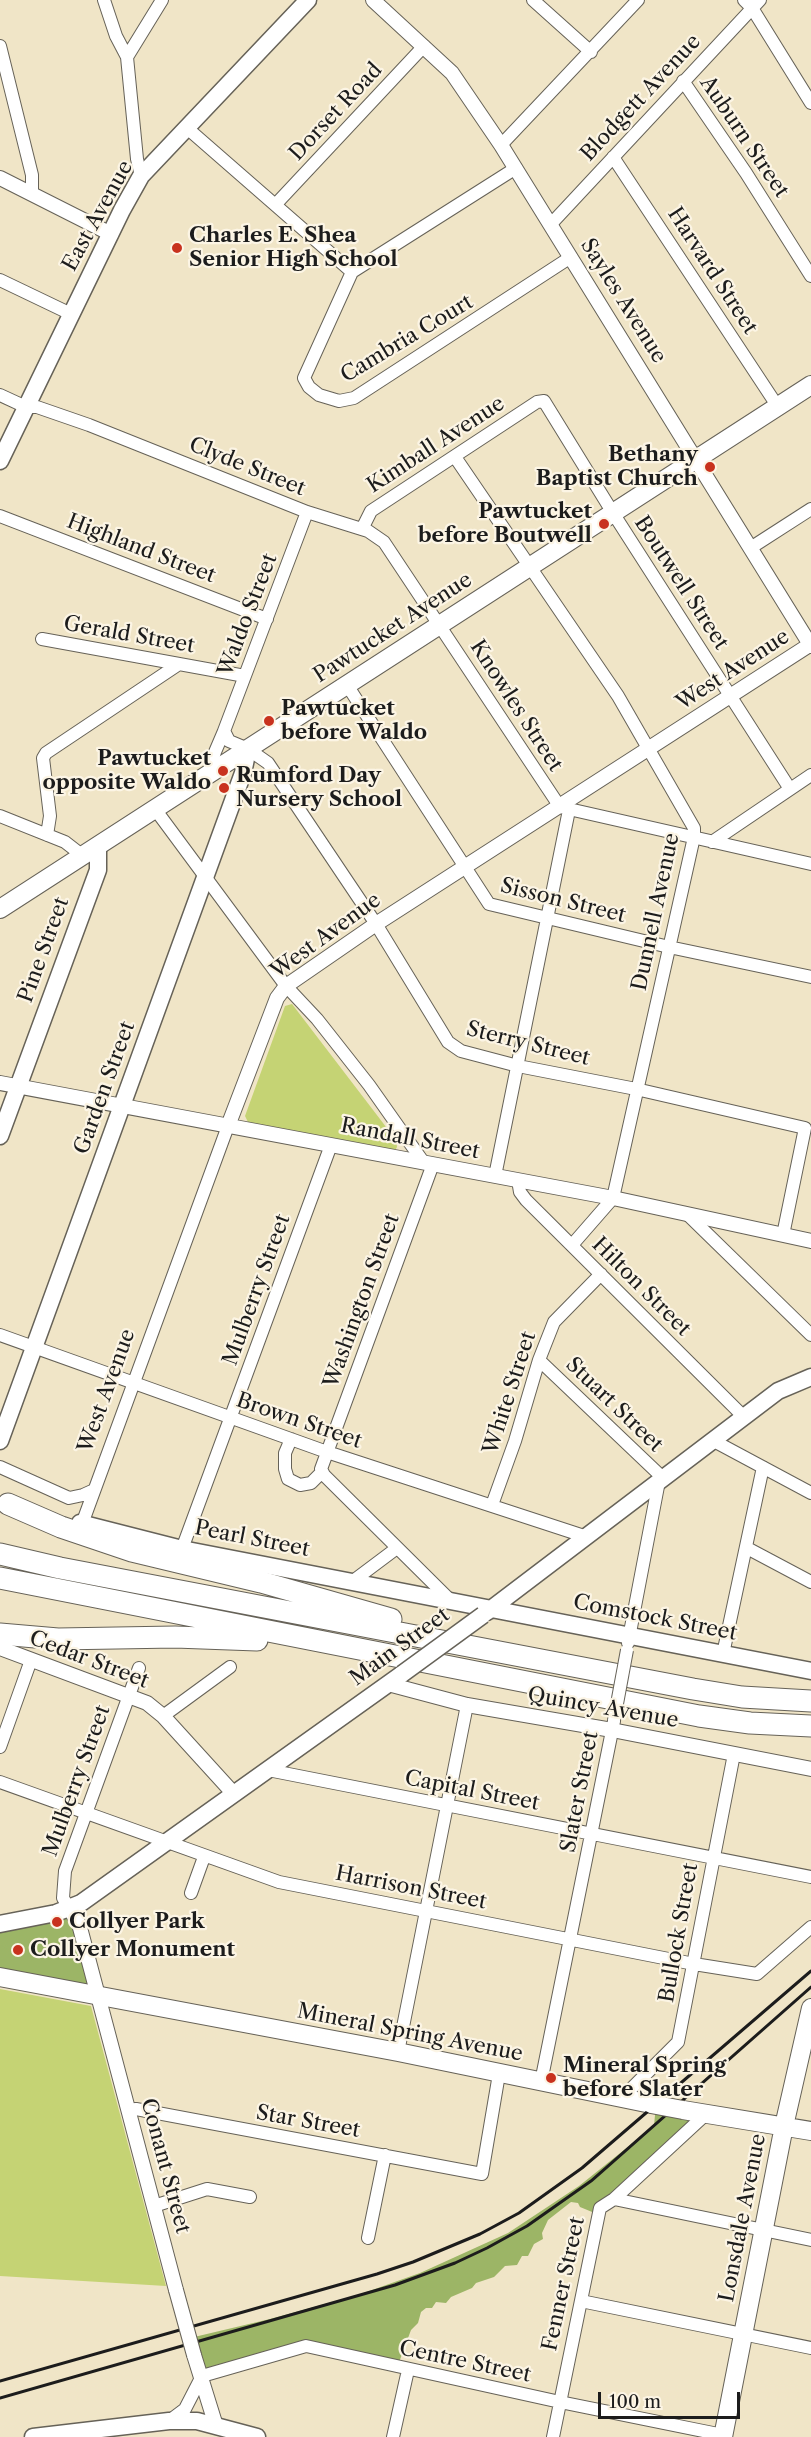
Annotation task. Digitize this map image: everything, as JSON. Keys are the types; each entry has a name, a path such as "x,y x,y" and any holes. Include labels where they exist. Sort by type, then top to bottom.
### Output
{"highway":[{"path":"4,1502 61,1527 132,1551 261,1582 539,1660"},
{"path":"0,1554 725,1695 811,1701"},
{"path":"0,1578 716,1719 811,1726"},
{"path":"0,1634 58,1639 215,1638 336,1645"}],"main road":[{"name":"East Avenue","path":"0,461 141,176 308,0"},
{"name":"Pawtucket Avenue","path":"0,909 811,385"},
{"name":"Garden Street","path":"0,1441 206,877 243,773 248,749"},
{"name":"Pine Street","path":"0,1136 98,870 90,851"},
{"name":"Main Street","path":"0,1924 47,1915 81,1903 588,1538 778,1391 809,1380"},
{"name":"Pearl Street","path":"4,1502 182,1549 451,1601 487,1612"},
{"name":"Comstock Street","path":"487,1612 628,1643 723,1654 811,1671"},
{"name":"Mineral Spring Avenue","path":"0,1977 398,2052 651,2104 811,2131"},
{"name":"Lonsdale Avenue","path":"723,2436 784,2126 810,2021"},
{"path":"33,2437 170,2421 196,2421 217,2431 257,2437"}],"street":[{"path":"104,0 116,36 127,57 127,81 141,176"},
{"path":"127,57 162,0"},
{"name":"Sayles Avenue","path":"373,0 452,73 501,145 811,645"},
{"path":"533,0 591,52"},
{"path":"501,145 638,0"},
{"path":"752,3 811,103"},
{"name":"Blodgett Avenue","path":"551,224 752,3"},
{"path":"0,46 32,175 32,193"},
{"name":"Dorset Road","path":"276,204 424,46"},
{"name":"Auburn Street","path":"683,81 746,173 811,276"},
{"path":"187,128 352,272 516,168"},
{"name":"Harvard Street","path":"613,157 778,407"},
{"path":"0,178 111,234"},
{"name":"Cambria Court","path":"352,272 304,378 309,387 319,395 339,401 354,398 571,257"},
{"path":"0,280 71,314"},
{"name":"Clyde Street","path":"0,395 26,407 37,407 89,425 307,512 362,529 384,542 440,625"},
{"name":"Boutwell Street","path":"540,402 544,401 790,789"},
{"name":"Kimball Avenue","path":"362,529 372,511 540,402"},
{"name":"Dunnell Avenue","path":"455,457 618,696 694,828 694,837 613,1198 572,1245"},
{"path":"752,547 811,508"},
{"name":"Waldo Street","path":"208,775 215,750 307,512"},
{"name":"Highland Street","path":"0,516 267,619"},
{"name":"Knowles Street","path":"440,625 564,809"},
{"name":"Gerald Street","path":"42,639 245,676"},
{"name":"West Avenue","path":"82,1524 228,1126 277,998 286,986 375,924 564,809 730,696 811,645"},
{"path":"46,834 50,816 43,758 46,753 179,664"},
{"name":"Sisson Street","path":"347,685 489,904 669,947 811,977"},
{"path":"224,731 229,741 248,749"},
{"name":"Sterry Street","path":"248,749 268,763 375,924 448,1042 461,1051 518,1066 636,1089 805,1128 783,1235"},
{"path":"712,842 811,775"},
{"path":"155,809 286,986 317,1019 429,1163"},
{"path":"495,1176 547,919 564,809 811,864"},
{"path":"0,816 90,851"},
{"name":"Randall Street","path":"0,1083 613,1198 811,1241"},
{"name":"Mulberry Street","path":"182,1549 331,1145"},
{"name":"Washington Street","path":"327,1452 429,1163"},
{"name":"Hilton Street","path":"518,1180 518,1186 526,1200 744,1417"},
{"path":"687,1214 811,1335"},
{"name":"White Street","path":"492,1505 515,1440 539,1360 554,1322 601,1274"},
{"name":"Brown Street","path":"0,1335 327,1452 588,1538"},
{"name":"Stuart Street","path":"539,1360 661,1480"},
{"path":"291,1439 285,1453 285,1469 288,1479 300,1485 310,1483 322,1472 327,1452"},
{"path":"712,1440 811,1493"},
{"path":"0,1467 69,1498 94,1490"},
{"path":"723,1654 763,1467"},
{"path":"322,1472 451,1601"},
{"name":"Slater Street","path":"542,2082 661,1480"},
{"path":"642,1495 654,1508"},
{"path":"353,1581 397,1548"},
{"path":"747,1548 811,1582"},
{"name":"Cedar Street","path":"0,1648 147,1703 163,1716 234,1794"},
{"path":"0,1747 31,1660"},
{"path":"163,1716 230,1667"},
{"name":"Mulberry Street","path":"69,1908 63,1898 63,1880 140,1668"},
{"name":"Quincy Avenue","path":"388,1684 467,1705 613,1725 734,1754 811,1769"},
{"path":"398,2052 467,1705"},
{"name":"Bullock Street","path":"622,2098 678,2042 734,1754"},
{"name":"Capital Street","path":"268,1770 811,1877"},
{"name":"Harrison Street","path":"0,1782 279,1882 694,1964 757,1974 811,1927"},
{"path":"191,1893 204,1857"},
{"name":"Conant Street","path":"69,1908 79,1924 176,2290 217,2431"},
{"name":"Star Street","path":"128,2110 136,2109 482,2174 499,2074"},
{"name":"Fenner Street","path":"553,2437 600,2208 614,2199 706,2114"},
{"path":"368,2238 385,2156"},
{"path":"154,2206 207,2189 250,2197"},
{"path":"614,2199 811,2241"},
{"path":"581,2301 811,2348"},
{"name":"Centre Street","path":"202,2376 306,2346 408,2370 723,2436"},
{"path":"393,2437 408,2370"},
{"path":"170,2421 185,2409 202,2376"}],"green space":[{"path":"292,1004 396,1140 397,1147 394,1152 253,1127 248,1122 245,1116 285,1006"},
{"path":"66,1907 97,1990 0,1977 0,1929"},
{"path":"0,1989 91,2006 166,2286 0,2276"},
{"path":"656,2104 700,2111 597,2214 580,2207 578,2203 571,2202 548,2220 542,2233 543,2239 534,2244 528,2256 522,2256 517,2265 505,2266 494,2277 476,2283 472,2288 451,2297 446,2303 436,2302 432,2308 426,2308 421,2312 418,2323 411,2330 398,2365 320,2348 210,2372 197,2359 190,2338 358,2295 420,2273 508,2233 579,2186 654,2126"}],"railway":[{"path":"0,2381 377,2274 413,2262 480,2234 519,2213 582,2168 811,1971"},
{"path":"0,2398 395,2285 455,2263 487,2248 527,2226 591,2181 811,1987"}],"place":[{"name":"Charles E. Shea Senior High School","path":"177,248"},
{"name":"Bethany Baptist Church","path":"710,467"},
{"name":"Pawtucket before Boutwell","path":"604,524"},
{"name":"Pawtucket before Waldo","path":"269,721"},
{"name":"Pawtucket opposite Waldo","path":"223,771"},
{"name":"Rumford Day Nursery School","path":"224,788"},
{"name":"Collyer Park","path":"57,1922"},
{"name":"Collyer Monument","path":"18,1950"},
{"name":"Mineral Spring before Slater","path":"551,2078"}]}
